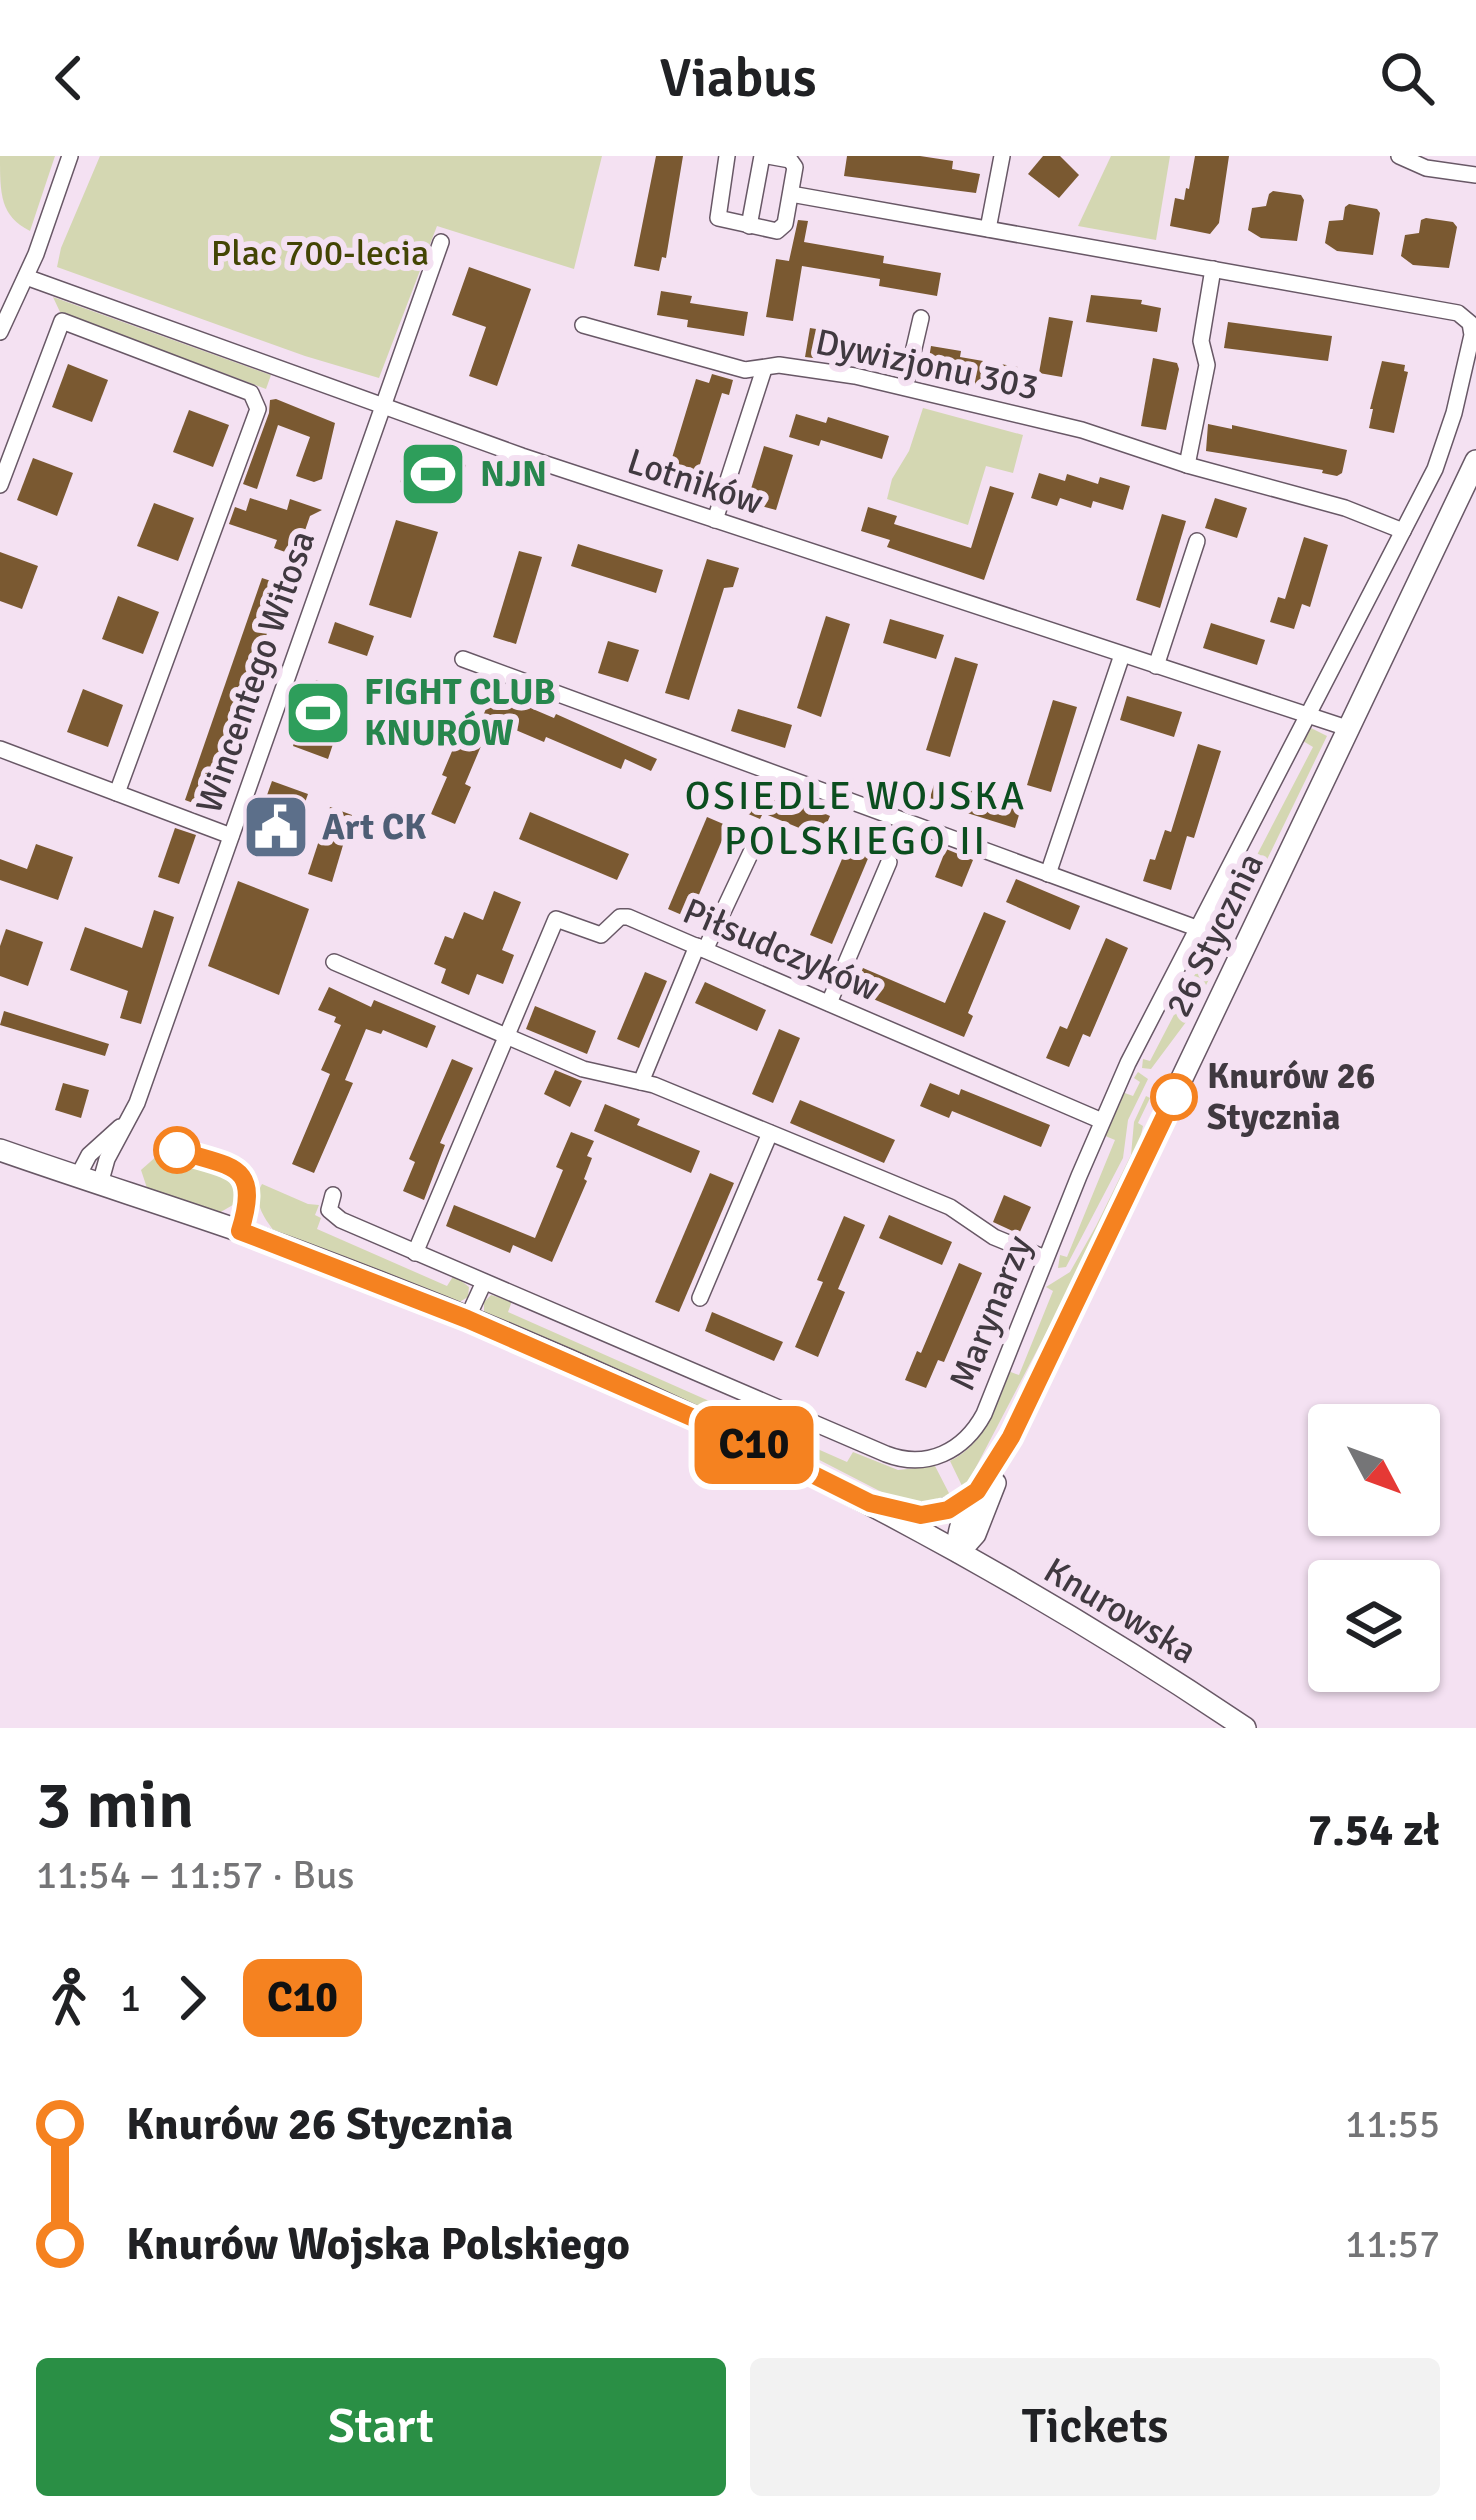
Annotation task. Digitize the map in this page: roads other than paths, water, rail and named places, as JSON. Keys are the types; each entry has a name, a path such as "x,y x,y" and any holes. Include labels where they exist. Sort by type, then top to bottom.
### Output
{"street":[{"path":"0,332 26,277 70,156"},
{"path":"727,156 716,214 724,222 748,226 781,230 793,163 765,156 748,226"},
{"path":"988,229 1002,156"},
{"path":"1399,156 1426,168 1476,175"},
{"path":"791,194 1214,269 1201,341 1208,358 1187,465"},
{"name":"Wincentego Witosa","path":"89,1180 88,1155 127,1121 441,242"},
{"name":"Marynarzy","path":"333,1195 328,1207 337,1218 870,1447 914,1462 953,1449 979,1423 1102,1120 1435,469 1472,335 1467,318 1451,311 1214,269"},
{"name":"Lotników","path":"26,277 715,520 1350,729"},
{"path":"905,387 921,317"},
{"path":"0,485 62,321 251,392 257,400 258,409 118,793"},
{"name":"Dywizjonu 303","path":"583,325 745,370 779,365 905,387 1115,439 1187,465 1317,499 1403,531"},
{"path":"715,520 764,369"},
{"name":"26 Stycznia","path":"958,1552 975,1534 1011,1437 1476,461"},
{"path":"1156,666 1197,541"},
{"path":"1048,874 1122,655"},
{"path":"463,659 1199,929"},
{"path":"0,749 231,836"},
{"path":"641,1082 700,948 753,848"},
{"path":"829,1004 889,862"},
{"name":"Piłsudczyków","path":"415,1252 556,919 601,935 624,916 1102,1120"},
{"path":"334,962 596,1074 641,1082 770,1133 950,1208 994,1237 1045,1258"},
{"path":"700,1298 770,1133"},
{"path":"0,1150 304,1254 467,1319 744,1440 870,1503 921,1515 948,1510 977,1491"},
{"path":"467,1319 484,1282"},
{"name":"26 Stycznia","path":"958,1552 957,1537 977,1491 1011,1437"},
{"name":"Knurowska","path":"870,1503 1245,1728"},
{"path":"980,1522 986,1554 1028,1594"}],"place":[{"name":"NJN","path":"433,474"},
{"name":"FIGHT CLUB KNURÓW","path":"318,713"},
{"name":"Art CK","path":"276,827"},
{"name":"Knurów 26 Stycznia","path":"1174,1097"}],"district":[{"name":"OSIEDLE WOJSKA POLSKIEGO II","path":"856,818"}],"park label":[{"name":"Plac 700-lecia","path":"320,253"}]}
